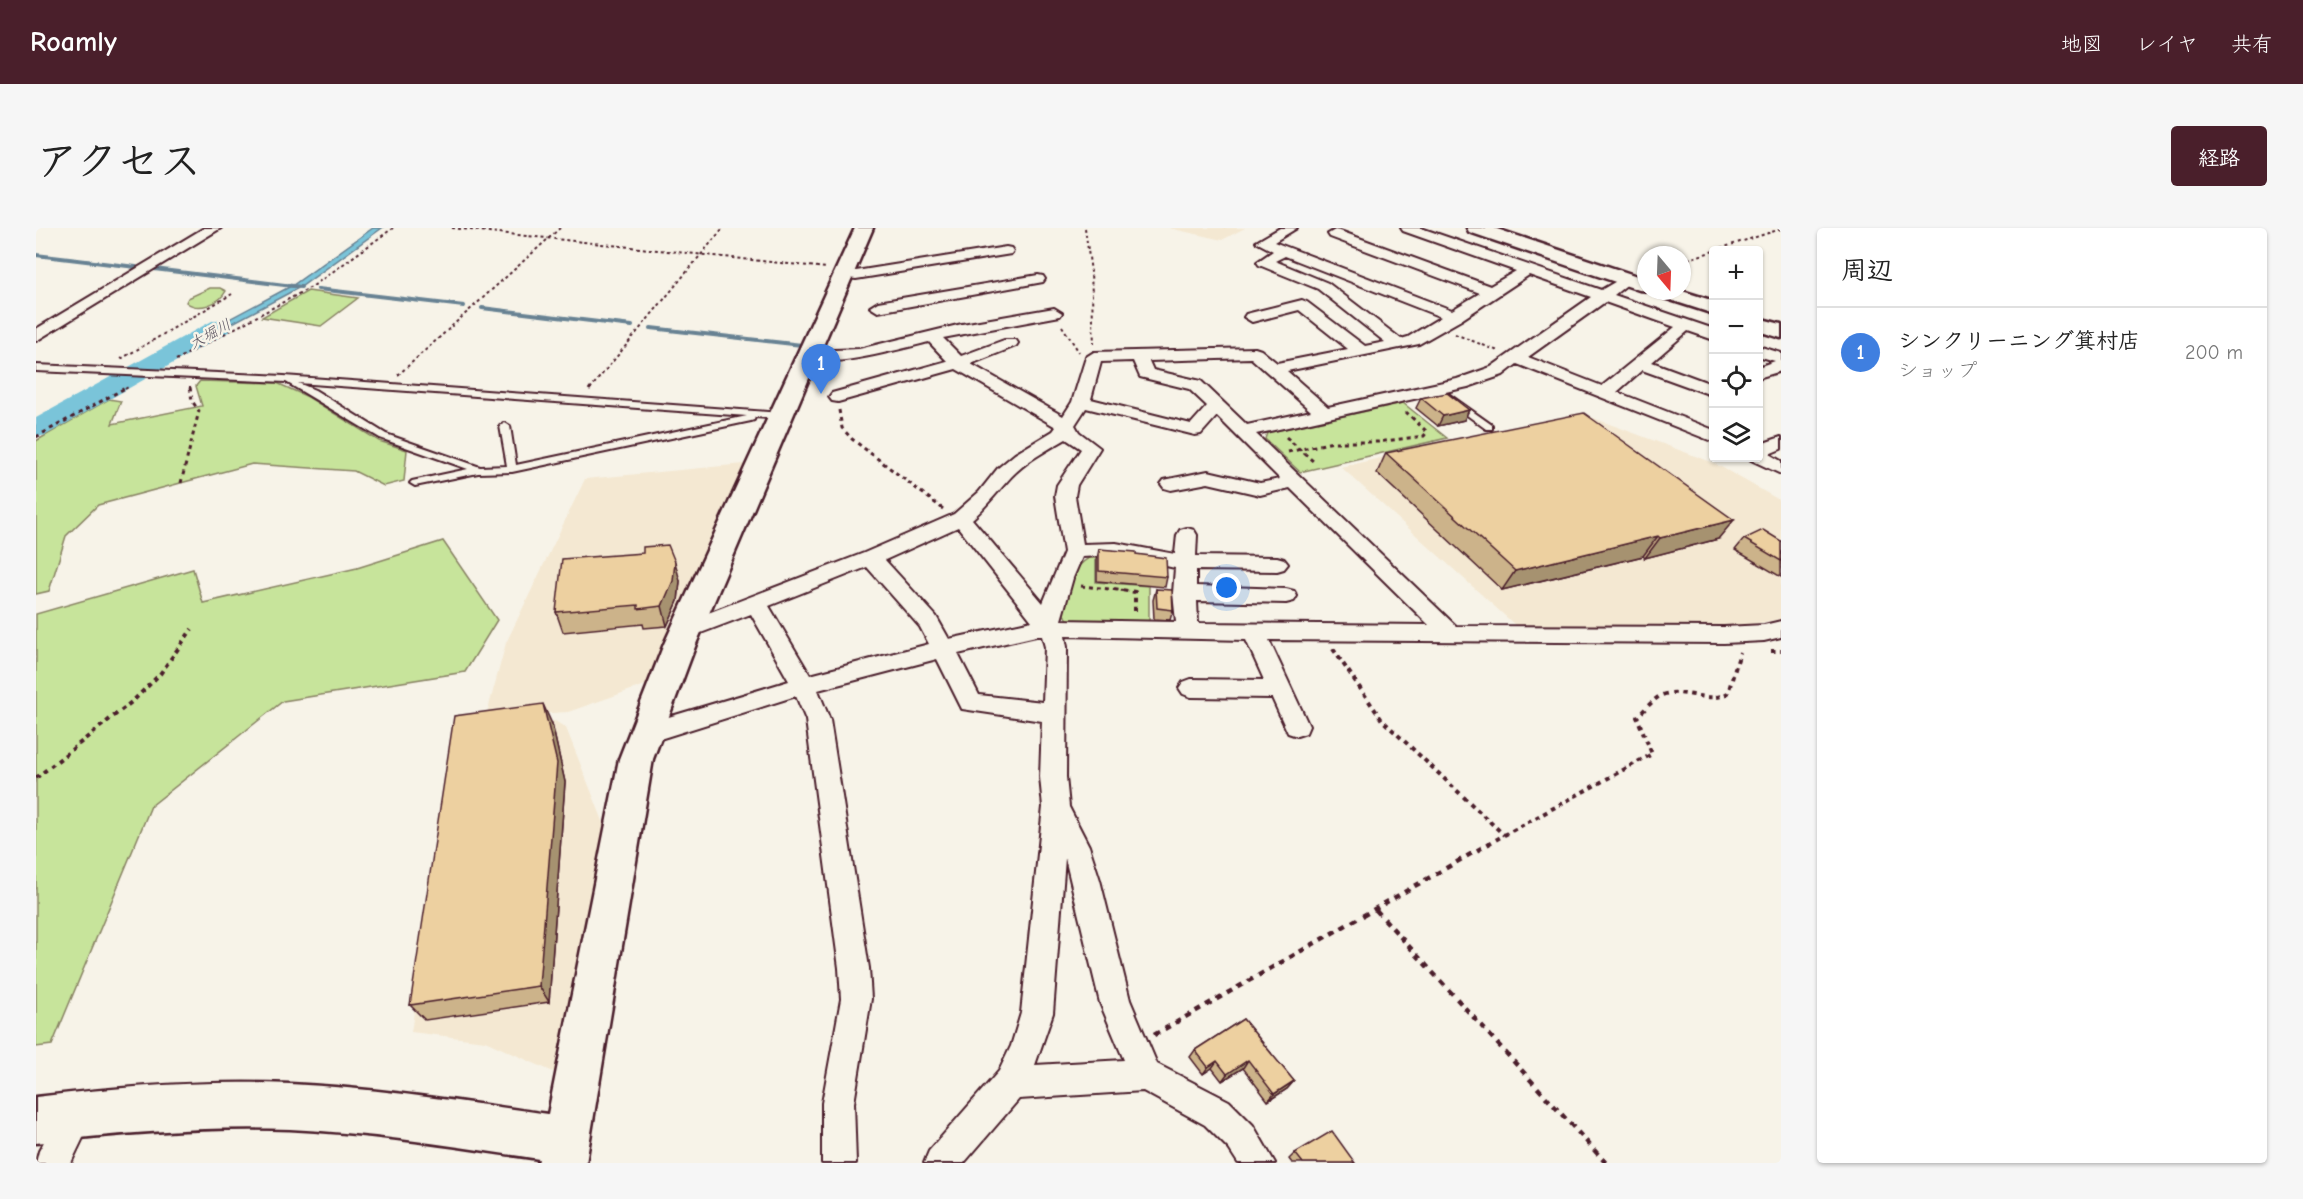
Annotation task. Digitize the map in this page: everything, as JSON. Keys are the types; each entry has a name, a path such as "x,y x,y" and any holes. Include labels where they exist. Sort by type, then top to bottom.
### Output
{"street":[{"path":"36,336 214,228"},
{"path":"51,1163 57,1158 56,1118 152,1109 279,1107 328,1109 564,1151 636,759 644,734 772,416 810,356 864,228"},
{"path":"1290,228 1263,242 1455,317"},
{"path":"1408,228 1709,334"},
{"path":"1476,228 1636,282"},
{"path":"1398,344 1323,286 1264,262 1331,236 1492,292"},
{"path":"845,272 856,274 1006,251"},
{"path":"913,266 962,329"},
{"path":"1274,369 1413,341 1455,317 1527,270"},
{"path":"878,307 1038,279"},
{"path":"1244,431 1437,389 1487,375 1516,358 1602,296 1636,282"},
{"path":"1689,300 1709,307"},
{"path":"1252,317 1302,305 1361,351"},
{"path":"810,356 860,354 962,329 1054,313"},
{"path":"1605,393 1686,325"},
{"path":"1763,326 1781,332"},
{"path":"932,336 958,363 1067,426 1072,435 1091,448 1067,485 1065,496 1074,552 1062,578 1049,617 1056,647 1053,777 1056,807 1037,1013 1011,1083 941,1163"},
{"path":"838,397 958,363 1010,344"},
{"path":"685,631 871,558 961,518 986,496 1005,472 1022,458 1060,435 1081,402 1094,357 1255,353 1325,414"},
{"path":"1763,353 1781,358"},
{"path":"1139,356 1146,373 1195,385 1450,633"},
{"path":"1516,358 1709,435"},
{"path":"1641,364 1709,390"},
{"path":"1763,371 1781,365"},
{"path":"1081,402 1149,427 1195,430 1217,405"},
{"path":"1763,451 1781,442"},
{"path":"1763,457 1781,468"},
{"path":"1171,484 1208,477 1260,489 1295,481"},
{"path":"961,518 1051,629"},
{"path":"1187,536 1184,593 1187,631"},
{"path":"1074,552 1110,548 1185,563 1277,564"},
{"path":"871,558 928,622 970,703 1055,713"},
{"path":"1184,593 1286,596"},
{"path":"756,603 804,685 818,720 854,968 856,999 838,1103 839,1163"},
{"path":"644,734 804,685 1024,630 1746,634 1781,629"},
{"path":"1254,632 1297,726"},
{"path":"1191,688 1280,689"},
{"path":"1056,807 1075,846 1086,880 1115,1003 1140,1060 1217,1113 1241,1137 1258,1163"},
{"path":"1011,1083 1140,1060"}],"lane":[{"path":"36,368 284,379 772,416"},
{"path":"284,379 312,392 383,436 478,470"},
{"path":"1437,389 1489,427"},
{"path":"415,483 478,470 512,469 772,416"},
{"path":"505,426 512,469"}],"path":[{"path":"36,437 313,286 393,228"},
{"path":"452,228 702,254 845,272"},
{"path":"386,386 560,228"},
{"path":"579,402 723,228"},
{"path":"1085,228 1091,272 1094,357"},
{"path":"1729,246 1781,229"},
{"path":"1691,258 1709,253"},
{"path":"99,371 231,294"},
{"path":"1437,327 1516,358"},
{"path":"181,483 199,411 192,401 190,384 182,375"},
{"path":"838,397 842,428 852,439 949,513 961,518"},
{"path":"1269,456 1339,441 1378,442 1424,436 1427,432 1393,399"},
{"path":"1286,437 1314,462"},
{"path":"1062,578 1080,582 1078,586 1135,592 1134,630"},
{"path":"36,778 91,736 148,687 192,628"},
{"path":"1324,633 1333,651 1382,720 1504,835"},
{"path":"1760,652 1781,651"},
{"path":"1140,1060 1376,910 1504,835 1652,754 1636,717 1662,695 1681,694 1720,698 1728,693 1738,652 1749,652"},
{"path":"1376,910 1606,1163"}],"shaded area":[{"path":"1169,228 1245,228 1222,240"},
{"path":"1580,413 1714,463 1781,501 1781,619 1736,627 1515,625 1341,467"},
{"path":"744,464 648,684 568,712 486,717 506,643 585,479"},
{"path":"555,721 566,728 607,831 560,1075 485,1041 411,1032 456,735"}],"green space":[{"path":"210,288 220,288 226,291 218,300 208,305 196,306 186,302 188,298"},
{"path":"308,291 358,298 321,326 262,317"},
{"path":"200,381 277,383 308,397 379,441 407,450 404,481 384,486 354,471 252,464 98,505 66,536 49,591 36,594 36,441 109,399 121,401 112,424 202,406 196,386"},
{"path":"1403,403 1447,438 1300,472 1265,439 1267,433"},
{"path":"443,541 497,620 465,672 283,701 151,806 52,1045 36,1047 36,614 193,569 203,603 357,568"},
{"path":"1096,555 1096,582 1149,586 1149,623 1072,623 1060,611 1068,585 1076,570 1087,559"}],"water":[{"path":"373,228 382,228 302,286 180,351 173,349 293,285"},
{"path":"118,378 129,379 36,432 36,425"}],"building":[{"path":"1447,393 1469,410 1443,416 1421,398"},
{"path":"1584,413 1734,520 1515,571 1386,453"},
{"path":"1763,530 1781,541 1781,561 1744,539"},
{"path":"668,545 675,562 673,581 662,606 638,609 638,605 556,612 562,559 643,553 643,547"},
{"path":"1099,549 1136,552 1136,554 1166,558 1167,577 1099,571"},
{"path":"1156,589 1172,590 1173,610 1157,608"},
{"path":"543,704 557,763 539,986 410,1005 454,716"},
{"path":"1243,1019 1294,1081 1274,1094 1248,1060 1227,1074 1217,1061 1208,1067 1195,1050"},
{"path":"1332,1131 1355,1163 1303,1163 1295,1153"}],"waterway":[{"path":"36,255 136,267"},
{"path":"154,269 301,287"},
{"path":"318,289 464,306"},
{"path":"482,308 632,326"},
{"name":"大堀川","path":"36,429 221,326"},
{"path":"651,328 802,345"}],"place":[{"name":"シンクリーニング箕村店","path":"821,394"}]}
